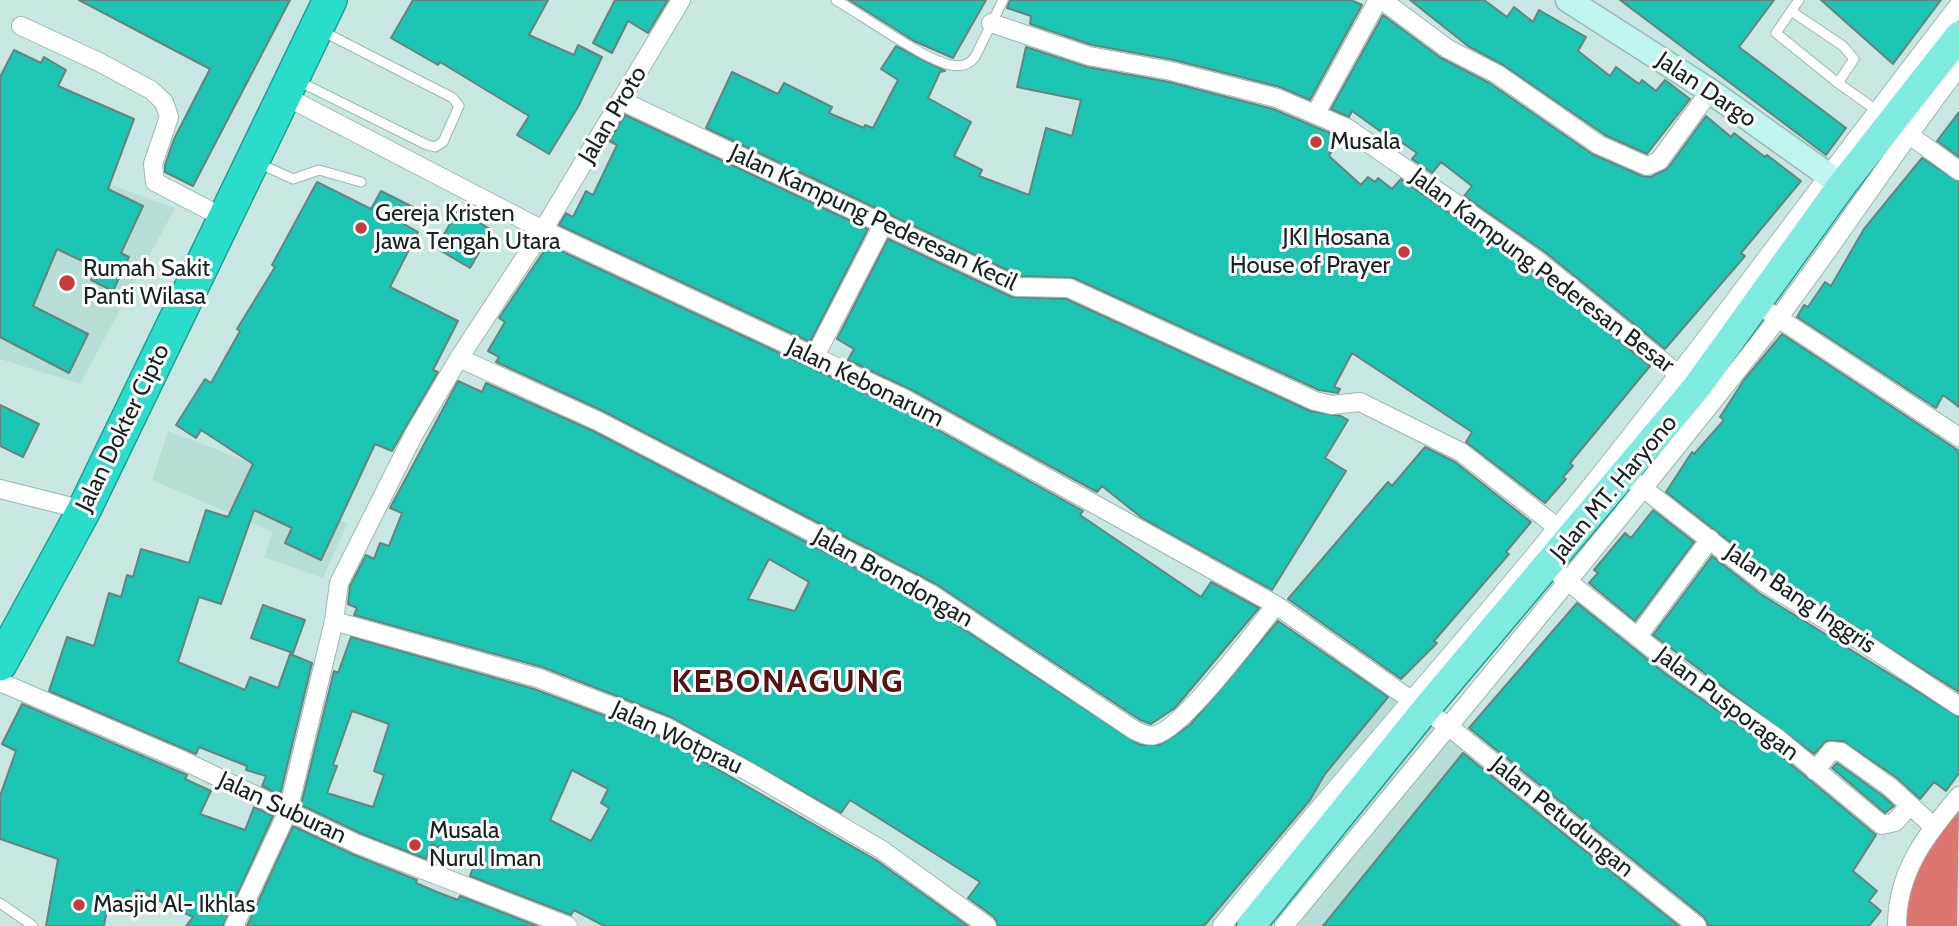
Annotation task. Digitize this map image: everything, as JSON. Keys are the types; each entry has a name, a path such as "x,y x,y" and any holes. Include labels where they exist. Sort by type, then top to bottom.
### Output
{"highway":[{"name":"Jalan Dokter Cipto","path":"0,664 84,510 323,14"}],"main road":[{"name":"Jalan MT. Haryono","path":"1251,926 1327,813 1559,574 1565,533 1634,482 1687,381 1768,311 1835,180 1892,122 1952,45"}],"street":[{"name":"Jalan Proto","path":"234,926 288,811 334,621 339,583 414,434 459,358 543,230 681,0"},
{"path":"1316,113 1380,0 1448,49 1497,74 1599,145 1647,166 1659,161 1710,91"},
{"name":"Jalan Dargo","path":"1568,0 1710,91 1835,180"},
{"path":"1952,45 1959,5"},
{"name":"Jalan Kampung Pederesan Besar","path":"991,23 1089,56 1185,74 1278,98 1347,128 1457,202 1538,261 1687,381"},
{"path":"21,26 99,62 160,97 169,117 153,164 155,181 224,218"},
{"name":"Jalan Kebonarum","path":"288,86 543,230 907,400 1276,605 1428,711"},
{"name":"Jalan Kampung Pederesan Kecil","path":"622,101 1017,288 1069,288 1315,401 1332,405 1360,402 1461,452 1565,533"},
{"path":"1559,574 1768,311 1892,122 1959,171"},
{"path":"1284,926 1428,711 1565,533 1687,381 1835,180"},
{"path":"814,358 884,223"},
{"path":"1768,311 1959,437"},
{"name":"Jalan Brondongan","path":"459,358 482,366 598,421 932,594 1134,730 1145,734 1155,735 1171,726 1241,650 1276,605"},
{"name":"Jalan Bang Inggris","path":"1634,482 1765,583 1875,650 1959,706"},
{"path":"0,489 84,510"},
{"name":"Jalan Pusporagan","path":"1638,636 1710,539"},
{"name":"Jalan Pusporagan","path":"1559,574 1674,666 1777,738 1886,826 1895,822 1910,805"},
{"name":"Jalan Wotprau","path":"334,621 538,678 666,727 882,850 987,926"},
{"name":"Jalan Suburan","path":"0,682 182,760 357,844 568,926"},
{"name":"Jalan Petudungan","path":"1428,711 1697,926"},
{"name":"Jalan Pusporagan","path":"1815,771 1831,751 1841,752 1890,787 1934,827"},
{"path":"1897,926 1899,894 1907,868 1934,827 1959,796"},
{"path":"1222,926 1327,813"}],"lane":[{"path":"836,0 949,65 970,63 1003,0"},
{"path":"1799,0 1776,33 1892,122"},
{"path":"1791,11 1849,52 1854,59 1838,83"},
{"path":"288,86 427,145 435,147 443,142 459,106 453,97 323,14"},
{"path":"251,160 293,179 319,170 361,182"},
{"path":"0,903 33,926"}],"shaded area":[{"name":"Rumah Sakit Panti Wilasa","path":"0,145 175,208 80,384 0,359"},
{"path":"168,431 249,462 347,524 323,578 264,557 273,532 152,480"},
{"path":"1360,666 1476,758 1411,865 1359,926 1141,926"},
{"path":"1959,799 1957,926 1898,926 1901,892"}],"building":[{"path":"79,0 290,0 193,186 165,172 165,165 174,139 210,69"},
{"path":"413,0 548,0 529,35 574,55 578,45 602,57 578,107 549,154 517,135 529,116 440,62 438,65 391,38"},
{"path":"615,0 668,0 648,33 628,21 612,53 593,43"},
{"path":"849,0 986,0 953,58 914,41"},
{"path":"1010,0 1351,0 1362,5 1310,100 1280,87 1174,60 1092,45 1030,24 1031,16 1007,8"},
{"path":"1410,0 1484,0 1507,17 1514,7 1533,22 1539,10 1586,37 1578,51 1610,76 1616,67 1639,84 1642,80 1656,91 1665,80 1690,99 1647,154 1605,135 1503,65 1468,46"},
{"path":"1620,0 1774,0 1739,47 1846,128 1826,155"},
{"path":"1821,0 1941,0 1893,64"},
{"path":"1383,15 1441,58 1491,84 1592,154 1642,176 1651,177 1668,168 1706,116 1731,137 1734,133 1801,181 1741,253 1745,256 1665,349 1545,252 1464,196 1472,186 1441,162 1432,173 1412,159 1417,153 1382,129 1380,131 1352,111 1349,117 1331,109"},
{"path":"896,46 945,71 940,72 928,98 971,122 954,156 982,170 979,176 1029,195 1046,128 1072,136 1081,100 1017,87 1026,47 1087,67 1169,82 1273,109 1339,137 1329,156 1361,185 1368,177 1375,182 1378,178 1392,189 1401,179 1531,270 1650,366 1570,463 1573,466 1563,477 1566,479 1545,503 1466,442 1472,432 1352,353 1334,387 1340,389 1338,393 1319,390 1074,278 1020,276 706,128 732,72 778,94 784,83 832,107 829,113 864,128 865,125 873,128 898,80 881,69"},
{"name":"Rumah Sakit Panti Wilasa","path":"14,50 41,63 44,57 66,70 58,86 134,119 108,189 143,206 121,253 129,257 113,291 91,280 97,268 57,249 33,306 88,334 69,373 0,337 0,77"},
{"path":"1959,112 1959,157 1937,141"},
{"path":"625,115 868,229 810,342 559,225 566,213 573,217 586,191 593,195 617,145 609,141"},
{"path":"1922,158 1959,182 1959,407 1943,395 1936,408 1797,317 1804,305 1808,307 1825,282 1831,286 1864,229"},
{"path":"317,182 371,209 381,191 413,207 404,224 418,232 390,287 458,321 433,370 438,372 392,451 375,444 321,560 285,543 292,528 254,510 221,604 199,597 178,662 245,690 250,677 278,688 290,654 312,663 280,795 262,786 266,776 246,770 247,766 199,747 196,754 49,691 67,637 94,646 109,593 121,597 127,575 133,577 141,549 189,563 206,510 228,517 253,464 201,430 196,438 176,425 205,379 211,383 240,331 237,329 275,267 272,265"},
{"path":"458,210 492,230 470,268 436,248"},
{"path":"888,239 1012,297 1066,299 1310,411 1341,416 1348,420 1325,458 1346,471 1272,590 1142,518 1102,486 1097,492 912,390 848,360 854,349 837,339"},
{"path":"548,245 902,410 1083,511 1080,515 1201,597 1211,582 1259,608 1175,708 1151,724 1140,720 936,584 603,411 496,362 499,357 488,351 505,322 499,318"},
{"path":"1782,334 1959,451 1959,692 1771,574 1666,492 1692,452 1694,454 1724,420 1720,417 1744,380"},
{"path":"458,381 482,392 486,383 593,431 925,604 1140,745 1160,745 1190,725 1278,621 1388,697 1325,774 1310,800 1204,926 998,926 994,917 968,898 980,882 850,800 841,813 671,717 542,667 354,615 357,608 348,604 350,586 366,555 374,559 380,543 389,546 402,513 390,508","holes":["769,559 809,582 795,611 748,599"]},
{"path":"0,405 39,424 23,457 0,446"},
{"path":"1425,447 1455,462 1531,522 1506,552 1509,554 1434,641 1437,643 1401,679 1288,599 1388,482 1392,486"},
{"path":"1653,510 1694,542 1635,621 1589,583 1598,573 1594,570 1625,533 1631,538"},
{"path":"1712,556 1759,593 1959,717 1959,773 1946,791 1934,782 1920,799 1897,778 1843,741 1826,741 1814,754 1653,635"},
{"path":"1577,603 1667,675 1770,747 1876,835 1853,871 1877,891 1869,901 1881,911 1869,926 1708,926 1704,917 1469,728"},
{"path":"263,605 305,620 293,653 251,638"},
{"path":"351,637 534,689 661,737 876,860 968,926 604,926 574,910 571,915 470,876 474,865 432,844 426,859 362,834 301,805 334,671 338,673","holes":["352,711 389,724 374,771 384,775 373,807 327,793 337,766 333,765","572,770 608,789 601,803 609,808 591,841 550,820"]},
{"path":"22,704 187,775 185,779 211,791 200,814 245,830 254,807 273,816 223,926 186,926 193,917 137,890 128,911 108,903 104,926 46,926 58,859 0,839 0,796 16,751 2,744"},
{"path":"1463,753 1679,926 1323,926"},
{"path":"1837,763 1894,806 1885,813 1832,768"},
{"path":"293,826 352,854 417,880 416,883 437,892 458,900 460,896 537,926 247,926"}],"place":[{"name":"Musala","path":"1316,142"},
{"name":"Gereja Kristen Jawa Tengah Utara","path":"361,228"},
{"name":"JKI Hosana House of Prayer","path":"1404,252"},
{"name":"Rumah Sakit Panti Wilasa","path":"67,283"},
{"name":"Musala Nurul Iman","path":"415,845"},
{"name":"Masjid Al- Ikhlas","path":"79,905"}],"district":[{"name":"KEBONAGUNG","path":"788,683"}]}
